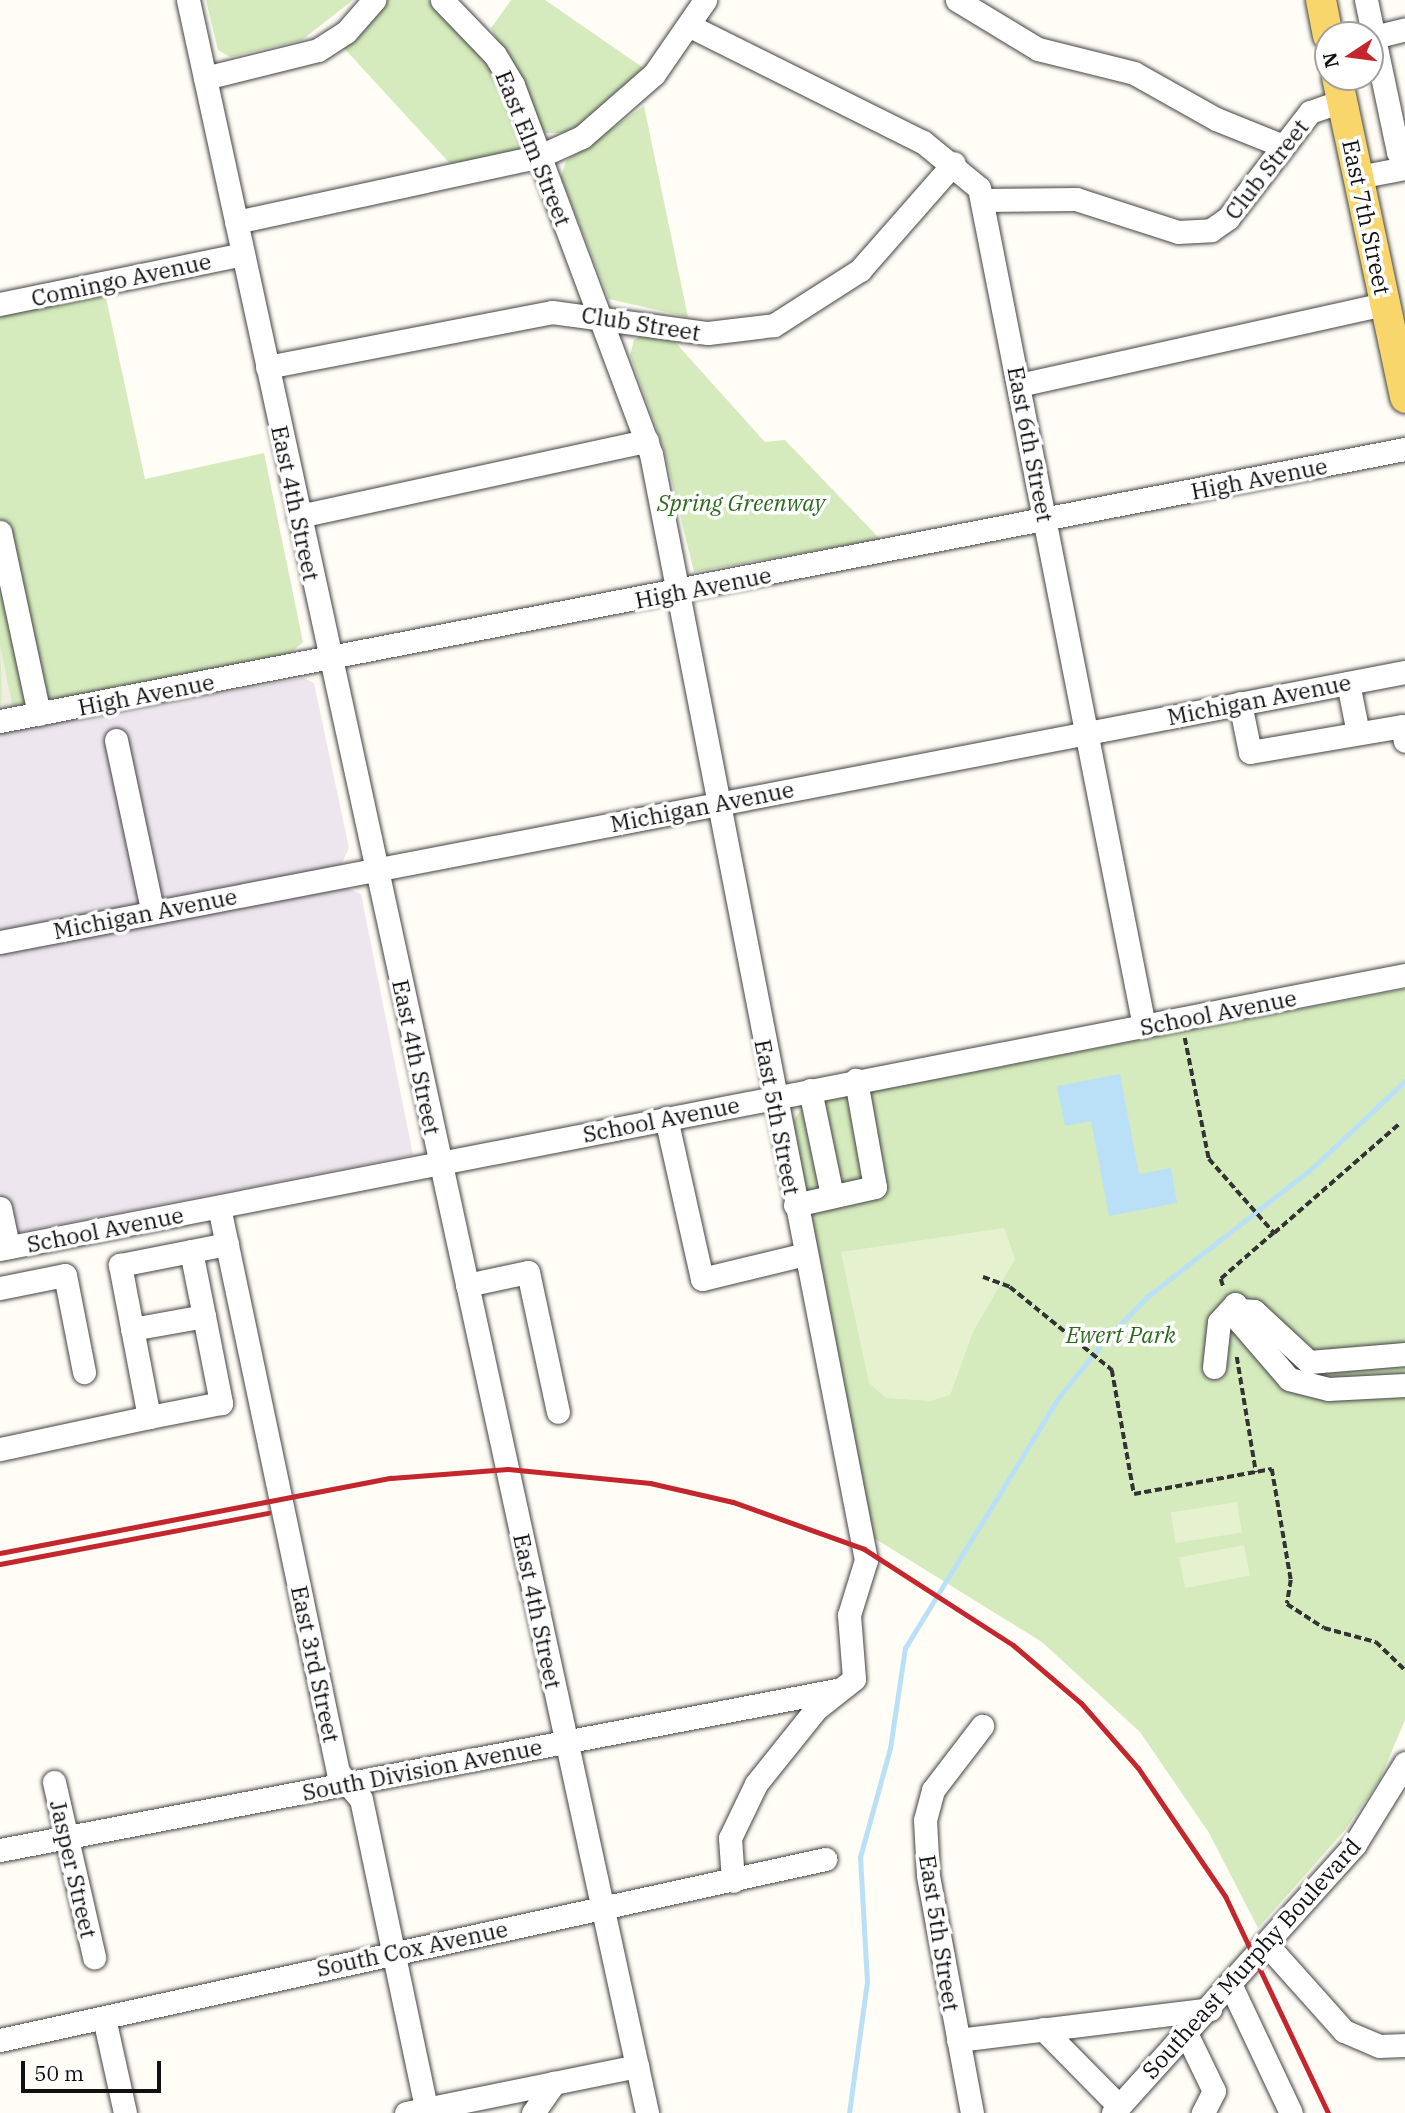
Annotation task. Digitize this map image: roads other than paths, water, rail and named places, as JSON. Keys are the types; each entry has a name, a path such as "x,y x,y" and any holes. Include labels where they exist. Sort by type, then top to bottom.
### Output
{"main road":[{"path":"1321,0 1325,21"},
{"name":"East 7th Street","path":"1340,91 1405,398"}],"street":[{"name":"East 4th Street","path":"188,0 647,2113"},
{"path":"205,78 318,50 346,32 374,0"},
{"name":"East Elm Street","path":"442,0 495,55 540,156 599,314"},
{"path":"236,222 540,156 606,121 692,27 705,0"},
{"path":"957,0 1038,49 1134,73 1216,119 1283,146"},
{"path":"1366,0 1369,21"},
{"name":"East 6th Street","path":"692,27 954,163 975,182 984,200 1144,1026"},
{"path":"1384,35 1405,29"},
{"name":"Club Street","path":"984,200 1076,199 1198,233 1228,218 1310,112 1337,91"},
{"path":"1384,91 1398,152 1405,150"},
{"name":"Club Street","path":"267,367 535,314 599,314 708,333 790,318 868,263 954,163"},
{"path":"1358,177 1405,168"},
{"name":"Comingo Avenue","path":"0,304 243,254"},
{"path":"1019,385 1385,304"},
{"name":"East 5th Street","path":"599,314 647,441 867,1569 850,1611 855,1674 845,1689"},
{"path":"299,516 647,441"},
{"name":"High Avenue","path":"0,721 678,592 1405,449"},
{"path":"0,532 39,714"},
{"name":"Michigan Avenue","path":"0,942 152,910 1405,671"},
{"path":"1348,683 1358,733"},
{"path":"1240,703 1251,752 1402,726 1405,741"},
{"path":"116,740 152,910"},
{"name":"School Avenue","path":"4,1248 1405,975"},
{"path":"795,1205 875,1187 856,1080"},
{"path":"810,1090 832,1195"},
{"path":"666,1118 702,1279 805,1254"},
{"path":"787,1166 824,1156"},
{"name":"East 3rd Street","path":"219,1207 338,1772 361,1799 395,1950 421,2111"},
{"path":"0,1208 4,1248"},
{"path":"149,1417 120,1265 227,1244"},
{"path":"0,1449 221,1403 191,1251"},
{"path":"467,1285 528,1272 558,1412"},
{"path":"0,1288 65,1275 83,1372"},
{"path":"1214,1367 1219,1322 1235,1304 1254,1311 1289,1379 1307,1387 1405,1385"},
{"path":"132,1329 204,1316"},
{"path":"1273,1347 1309,1362 1405,1354"},
{"path":"733,1881 730,1838 756,1784 816,1709 845,1689"},
{"name":"South Division Avenue","path":"0,1850 845,1689"},
{"name":"East 5th Street","path":"972,2113 928,1875 925,1820 933,1790 982,1727"},
{"name":"Southeast Murphy Boulevard","path":"1116,2110 1268,1946 1355,1844 1405,1763"},
{"name":"Jasper Street","path":"54,1782 94,1957"},
{"name":"South Cox Avenue","path":"0,2040 395,1950 603,1909 825,1860"},
{"path":"1268,1946 1343,2031 1379,2046 1405,2045"},
{"path":"1231,1986 1290,2113"},
{"path":"958,2040 1210,2009"},
{"path":"104,2018 125,2113"},
{"path":"1043,2029 1116,2110"},
{"path":"1186,2034 1214,2091 1203,2113"},
{"path":"421,2111 637,2066"},
{"path":"533,2113 554,2083"}],"water":[{"path":"1120,1074 1139,1174 1171,1168 1177,1203 1109,1216 1091,1121 1065,1126 1057,1086"}],"waterway":[{"path":"849,2113 867,1982 860,1857 890,1748 905,1648 1058,1398 1106,1339 1148,1296 1310,1170 1405,1081"}],"railway":[{"path":"0,1553 391,1478 508,1469 650,1483 733,1502 864,1549 1013,1645 1081,1703 1138,1768 1225,1896 1328,2113"},
{"path":"0,1564 268,1513"}],"park label":[{"name":"Spring Greenway","path":"741,502"},
{"name":"Ewert Park","path":"1121,1334"}]}
